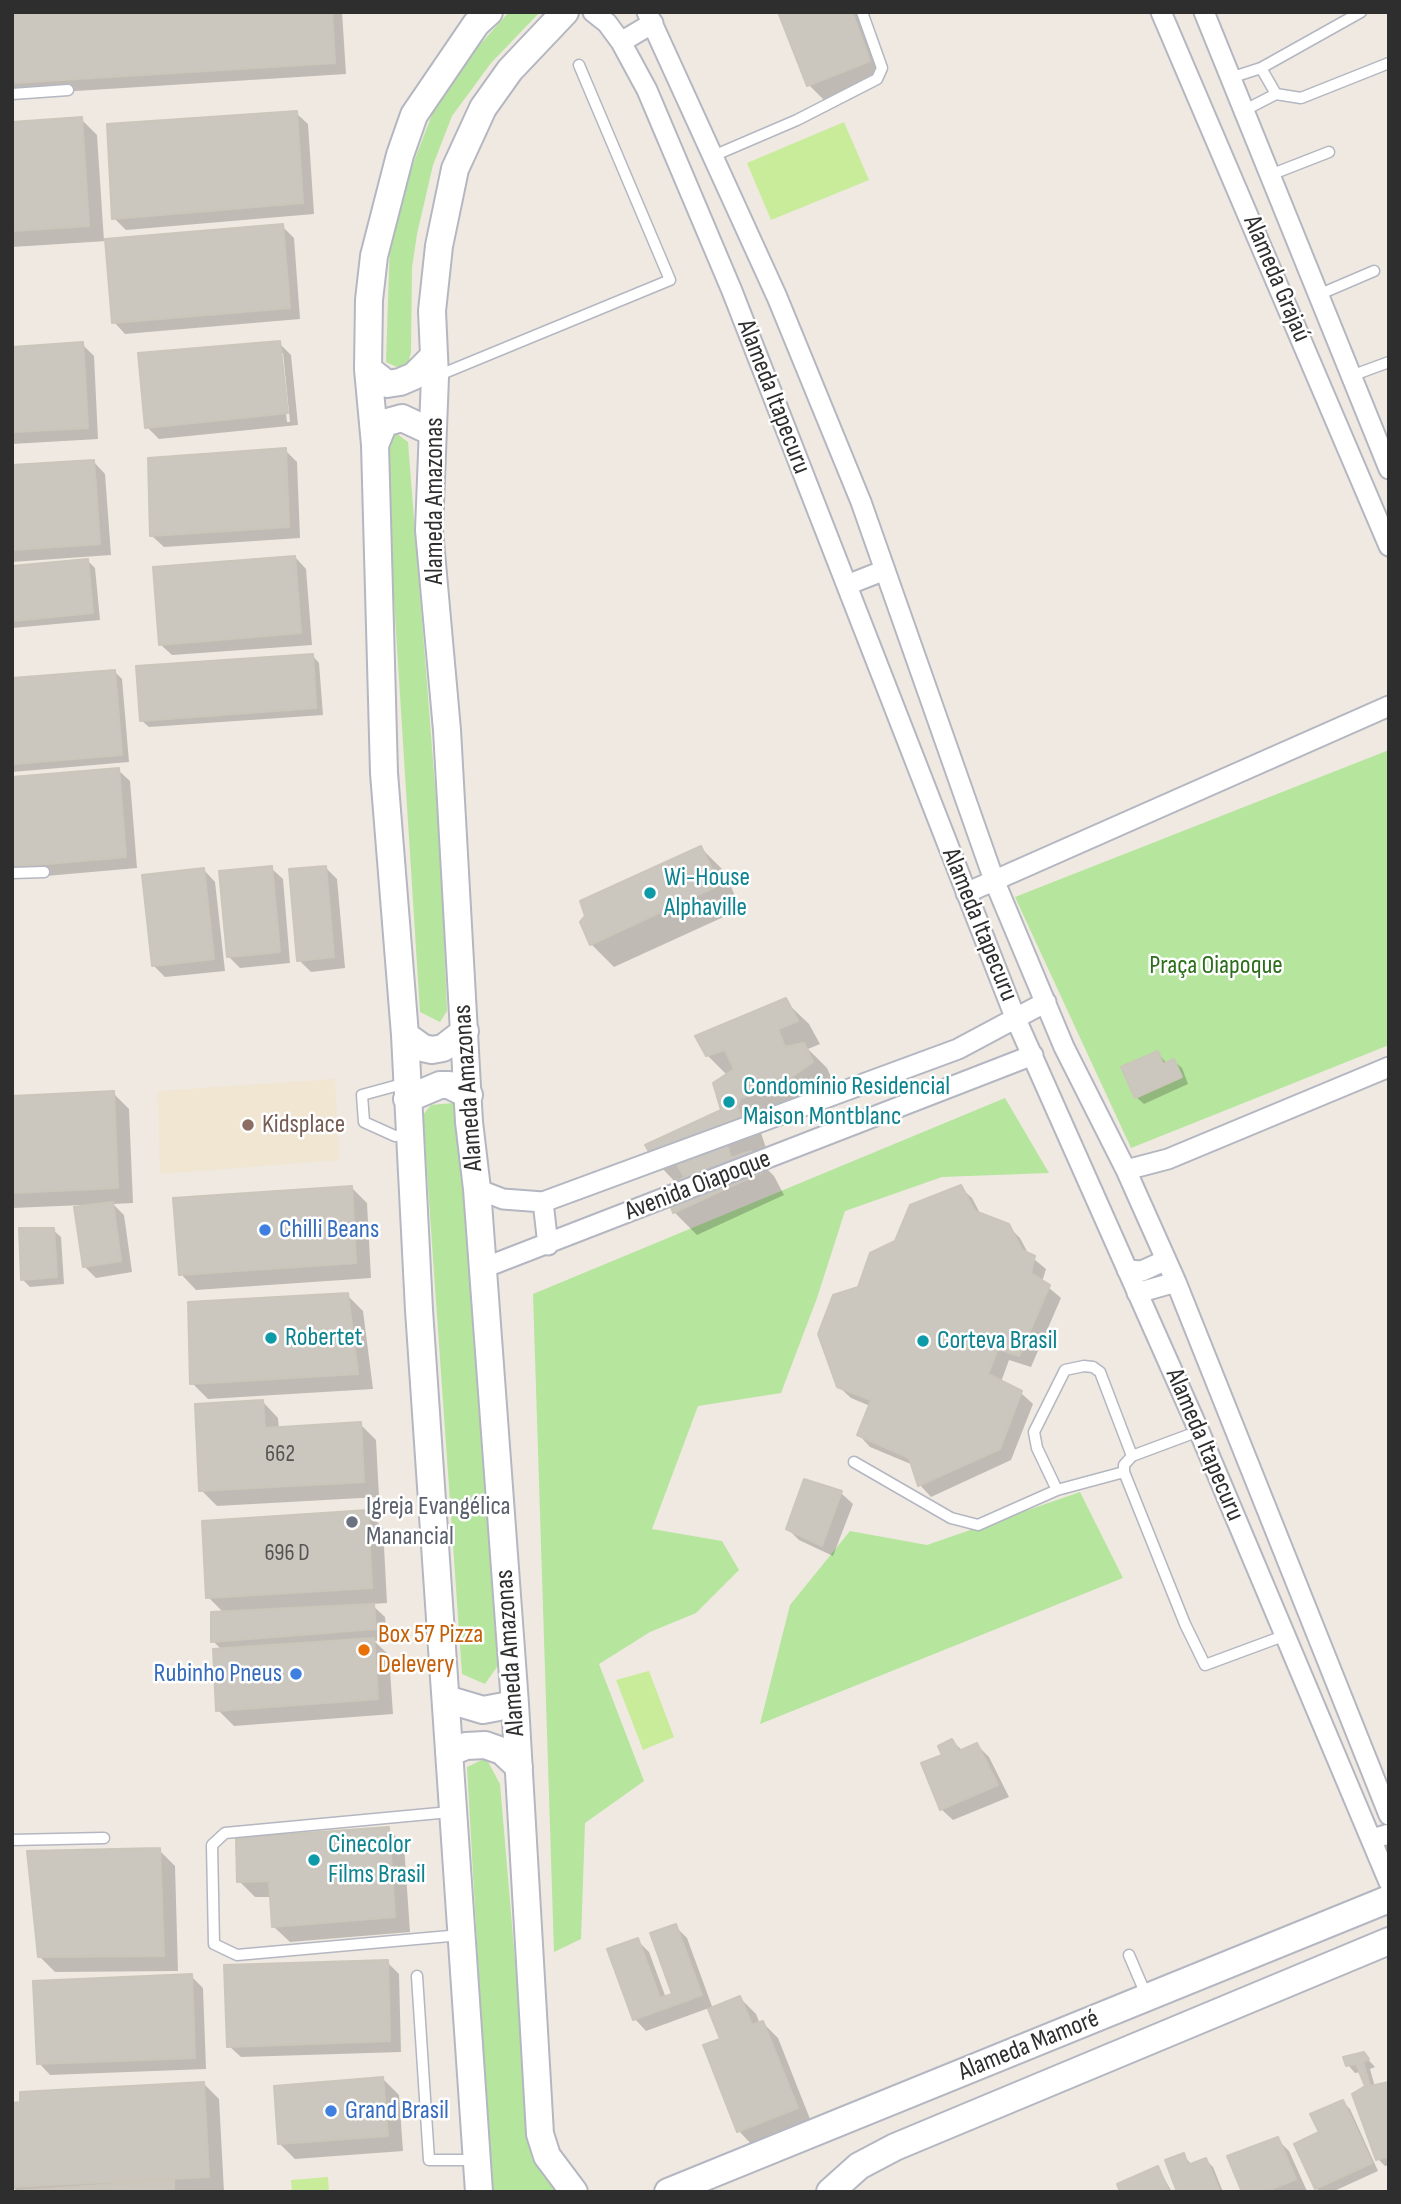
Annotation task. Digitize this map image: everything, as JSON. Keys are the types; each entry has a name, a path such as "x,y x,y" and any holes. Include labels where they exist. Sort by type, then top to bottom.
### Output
{"main road":[{"path":"479,2192 408,1135 405,1035 384,767 375,444 368,369 369,300 374,256 400,155 414,115 468,35 489,12"},
{"name":"Alameda Amazonas","path":"565,12 509,70 489,98 455,169 439,246 432,311 435,366 429,530 447,730 452,864 468,1096 515,1704 540,2134 547,2156 574,2192"},
{"path":"368,369 387,384 401,382 435,366"},
{"path":"375,444 384,424 402,418 432,432"},
{"path":"405,1035 432,1051 443,1048 465,1031"},
{"path":"407,1091 449,1085 468,1096"},
{"path":"446,1699 483,1710 515,1704"},
{"path":"449,1753 466,1746 485,1745 502,1751 519,1767"},
{"name":"Alameda Mamoré","path":"668,2192 1389,1899"},
{"name":"Alameda Mamoré","path":"830,2192 859,2166 895,2147 1389,1941"},
{"path":"995,2060 1013,2098"}],"street":[{"name":"Alameda Itapecuru","path":"593,12 607,23 621,41 647,90 732,291 1015,1017 1199,1431 1286,1635 1380,1836 1389,1882"},
{"name":"Alameda Grajaú","path":"1161,12 1389,546"},
{"name":"Alameda Grajaú","path":"1204,12 1389,469"},
{"name":"Alameda Itapecuru","path":"650,18 777,297 862,502 994,880 1064,1047 1126,1170 1176,1282 1389,1815"},
{"path":"621,41 650,18"},
{"path":"1288,308 1310,313 1319,300"},
{"path":"847,585 885,570"},
{"path":"966,893 1389,706"},
{"name":"Avenida Oiapoque","path":"477,1189 503,1199 543,1202 957,1049 1046,1002"},
{"name":"Avenida Oiapoque","path":"481,1269 1033,1055"},
{"path":"1126,1170 1168,1159 1389,1067"},
{"path":"543,1202 548,1245"},
{"path":"1127,1270 1142,1271 1166,1260"},
{"path":"1137,1293 1176,1282"}],"lane":[{"path":"713,156 797,120 877,79 882,68 862,12"},
{"path":"1230,78 1261,68 1361,12"},
{"path":"1245,110 1276,94 1301,98 1389,63"},
{"path":"435,366 670,280 579,65"},
{"path":"1261,68 1276,94"},
{"path":"12,94 68,90"},
{"path":"1270,175 1329,152"},
{"path":"1319,300 1374,271"},
{"path":"1351,376 1389,362"},
{"path":"12,873 44,872"},
{"path":"407,1091 362,1095 364,1122 395,1136 408,1135"},
{"path":"1057,1490 1037,1448 1034,1432 1065,1370 1084,1366 1093,1367 1100,1372 1132,1456"},
{"path":"1199,1431 1132,1456 1124,1465 1124,1472 1181,1614 1205,1665 1286,1635"},
{"path":"854,1462 951,1518 978,1525 1057,1490 1124,1472"},
{"path":"453,1811 225,1833 212,1845 214,1944 237,1955 461,1935"},
{"path":"12,1840 104,1838"},
{"path":"1129,1955 1147,1998"},
{"path":"417,1976 429,2161 477,2160"}],"shaded area":[{"name":"Kidsplace","path":"335,1079 339,1160 160,1174 158,1091"}],"green space":[{"path":"509,12 540,12 491,63 452,116 433,165 417,234 412,268 411,352 408,365 399,368 386,362 390,240 403,190 433,112 467,59"},
{"path":"844,122 869,180 771,220 747,163"},
{"path":"389,428 408,442 441,862 447,1011 440,1022 420,1012 384,442"},
{"name":"Praça Oiapoque","path":"1389,750 1389,1045 1131,1148 1015,897"},
{"path":"1005,1098 1049,1173 942,1177 845,1211 817,1298 781,1393 698,1406 652,1529 722,1541 739,1570 696,1613 650,1632 599,1664 644,1781 585,1823 581,1939 554,1952 533,1294"},
{"path":"453,1103 459,1120 499,1664 485,1684 462,1674 423,1115 431,1105"},
{"path":"1080,1492 1123,1578 760,1724 790,1605 850,1531 927,1545"},
{"path":"649,1671 674,1737 643,1750 616,1680"},
{"path":"486,1758 500,1784 532,2159 557,2192 491,2192 467,1767"},
{"path":"328,2177 329,2192 292,2192 291,2180"}],"building":[{"path":"12,12 332,12 335,63 12,83"},
{"path":"778,12 852,12 870,61 807,86"},
{"path":"297,111 303,203 112,219 107,124"},
{"path":"82,117 89,226 12,231 12,122"},
{"path":"283,224 290,308 112,323 105,239"},
{"path":"280,341 288,413 145,428 138,353"},
{"path":"83,342 88,428 12,432 12,347"},
{"path":"286,448 289,527 150,536 148,458"},
{"path":"94,460 100,544 12,550 12,465"},
{"path":"295,556 301,633 159,645 153,567"},
{"path":"88,559 93,613 12,621 12,566"},
{"path":"313,654 316,708 140,721 136,666"},
{"path":"115,670 122,755 12,764 12,678"},
{"path":"119,768 126,857 12,867 12,777"},
{"name":"Wi-House Alphaville","path":"701,846 719,885 590,945 580,922 585,916 580,901"},
{"path":"272,866 280,952 227,957 219,871"},
{"path":"326,866 334,957 297,961 289,869"},
{"path":"204,868 214,959 152,966 142,875"},
{"name":"Condomínio Residencial Maison Montblanc","path":"786,998 798,1021 778,1029 785,1047 804,1043 813,1062 773,1090 741,1098 737,1106 746,1133 726,1142 731,1158 751,1151 762,1172 673,1213 665,1190 684,1177 676,1162 659,1168 645,1145 721,1110 713,1083 734,1069 725,1050 706,1056 695,1036"},
{"path":"1158,1051 1163,1064 1174,1059 1182,1077 1135,1098 1121,1067"},
{"path":"114,1091 118,1188 12,1193 12,1096"},
{"name":"Corteva Brasil","path":"961,1185 975,1211 1009,1224 1022,1250 1035,1256 1031,1273 1050,1285 1019,1356 998,1349 988,1374 1022,1391 1000,1449 918,1486 909,1458 857,1435 871,1400 837,1387 818,1334 833,1295 858,1287 870,1253 895,1241 910,1205"},
{"name":"Chilli Beans","path":"352,1186 356,1263 179,1275 173,1198"},
{"path":"113,1202 121,1261 83,1267 74,1207"},
{"path":"19,1228 54,1228 57,1277 21,1280"},
{"name":"Robertet","path":"348,1293 358,1374 190,1384 188,1302"},
{"path":"263,1400 265,1428 361,1422 364,1482 199,1491 195,1404"},
{"path":"804,1479 842,1491 822,1546 786,1529"},
{"path":"368,1510 372,1588 206,1598 202,1521"},
{"path":"374,1604 376,1629 211,1642 211,1612"},
{"name":"Rubinho Pneus","path":"374,1638 378,1699 216,1711 213,1649"},
{"path":"952,1739 959,1751 977,1743 998,1785 940,1810 921,1763 942,1755 938,1746"},
{"name":"Cinecolor Films Brasil","path":"389,1827 395,1917 272,1927 269,1881 237,1882 236,1838"},
{"path":"160,1848 164,1956 38,1957 27,1851"},
{"path":"676,1924 702,1995 633,2020 607,1949 638,1938 660,1998 672,1994 650,1933"},
{"path":"388,1960 390,2041 227,2047 224,1965"},
{"path":"192,1974 195,2058 37,2064 33,1981"},
{"path":"740,1996 752,2025 763,2021 798,2108 737,2132 703,2045 720,2039 708,2009"},
{"path":"1364,2052 1369,2059 1363,2062 1370,2086 1389,2082 1389,2156 1376,2160 1352,2094 1365,2086 1356,2064 1346,2066 1343,2057"},
{"name":"Grand Brasil","path":"383,2077 388,2136 278,2144 274,2086"},
{"path":"204,2082 209,2177 12,2187 12,2103 20,2102 20,2092"},
{"path":"1343,2100 1372,2163 1315,2189 1294,2144 1319,2132 1310,2114"},
{"path":"1278,2137 1296,2179 1265,2192 1242,2192 1227,2156"},
{"path":"1184,2153 1188,2165 1206,2158 1220,2192 1177,2192 1165,2160"},
{"path":"1158,2166 1169,2192 1120,2192 1117,2184"},
{"path":"174,2180 174,2192 12,2192 12,2191"}],"place":[{"name":"Wi-House Alphaville","path":"650,893"},
{"name":"Condomínio Residencial Maison Montblanc","path":"729,1102"},
{"name":"Kidsplace","path":"248,1125"},
{"name":"Chilli Beans","path":"265,1230"},
{"name":"Robertet","path":"271,1338"},
{"name":"Corteva Brasil","path":"923,1341"},
{"name":"Igreja Evangélica Manancial","path":"352,1522"},
{"name":"Box 57 Pizza Delevery","path":"364,1650"},
{"name":"Rubinho Pneus","path":"296,1674"},
{"name":"Cinecolor Films Brasil","path":"314,1860"},
{"name":"Grand Brasil","path":"331,2111"}]}
